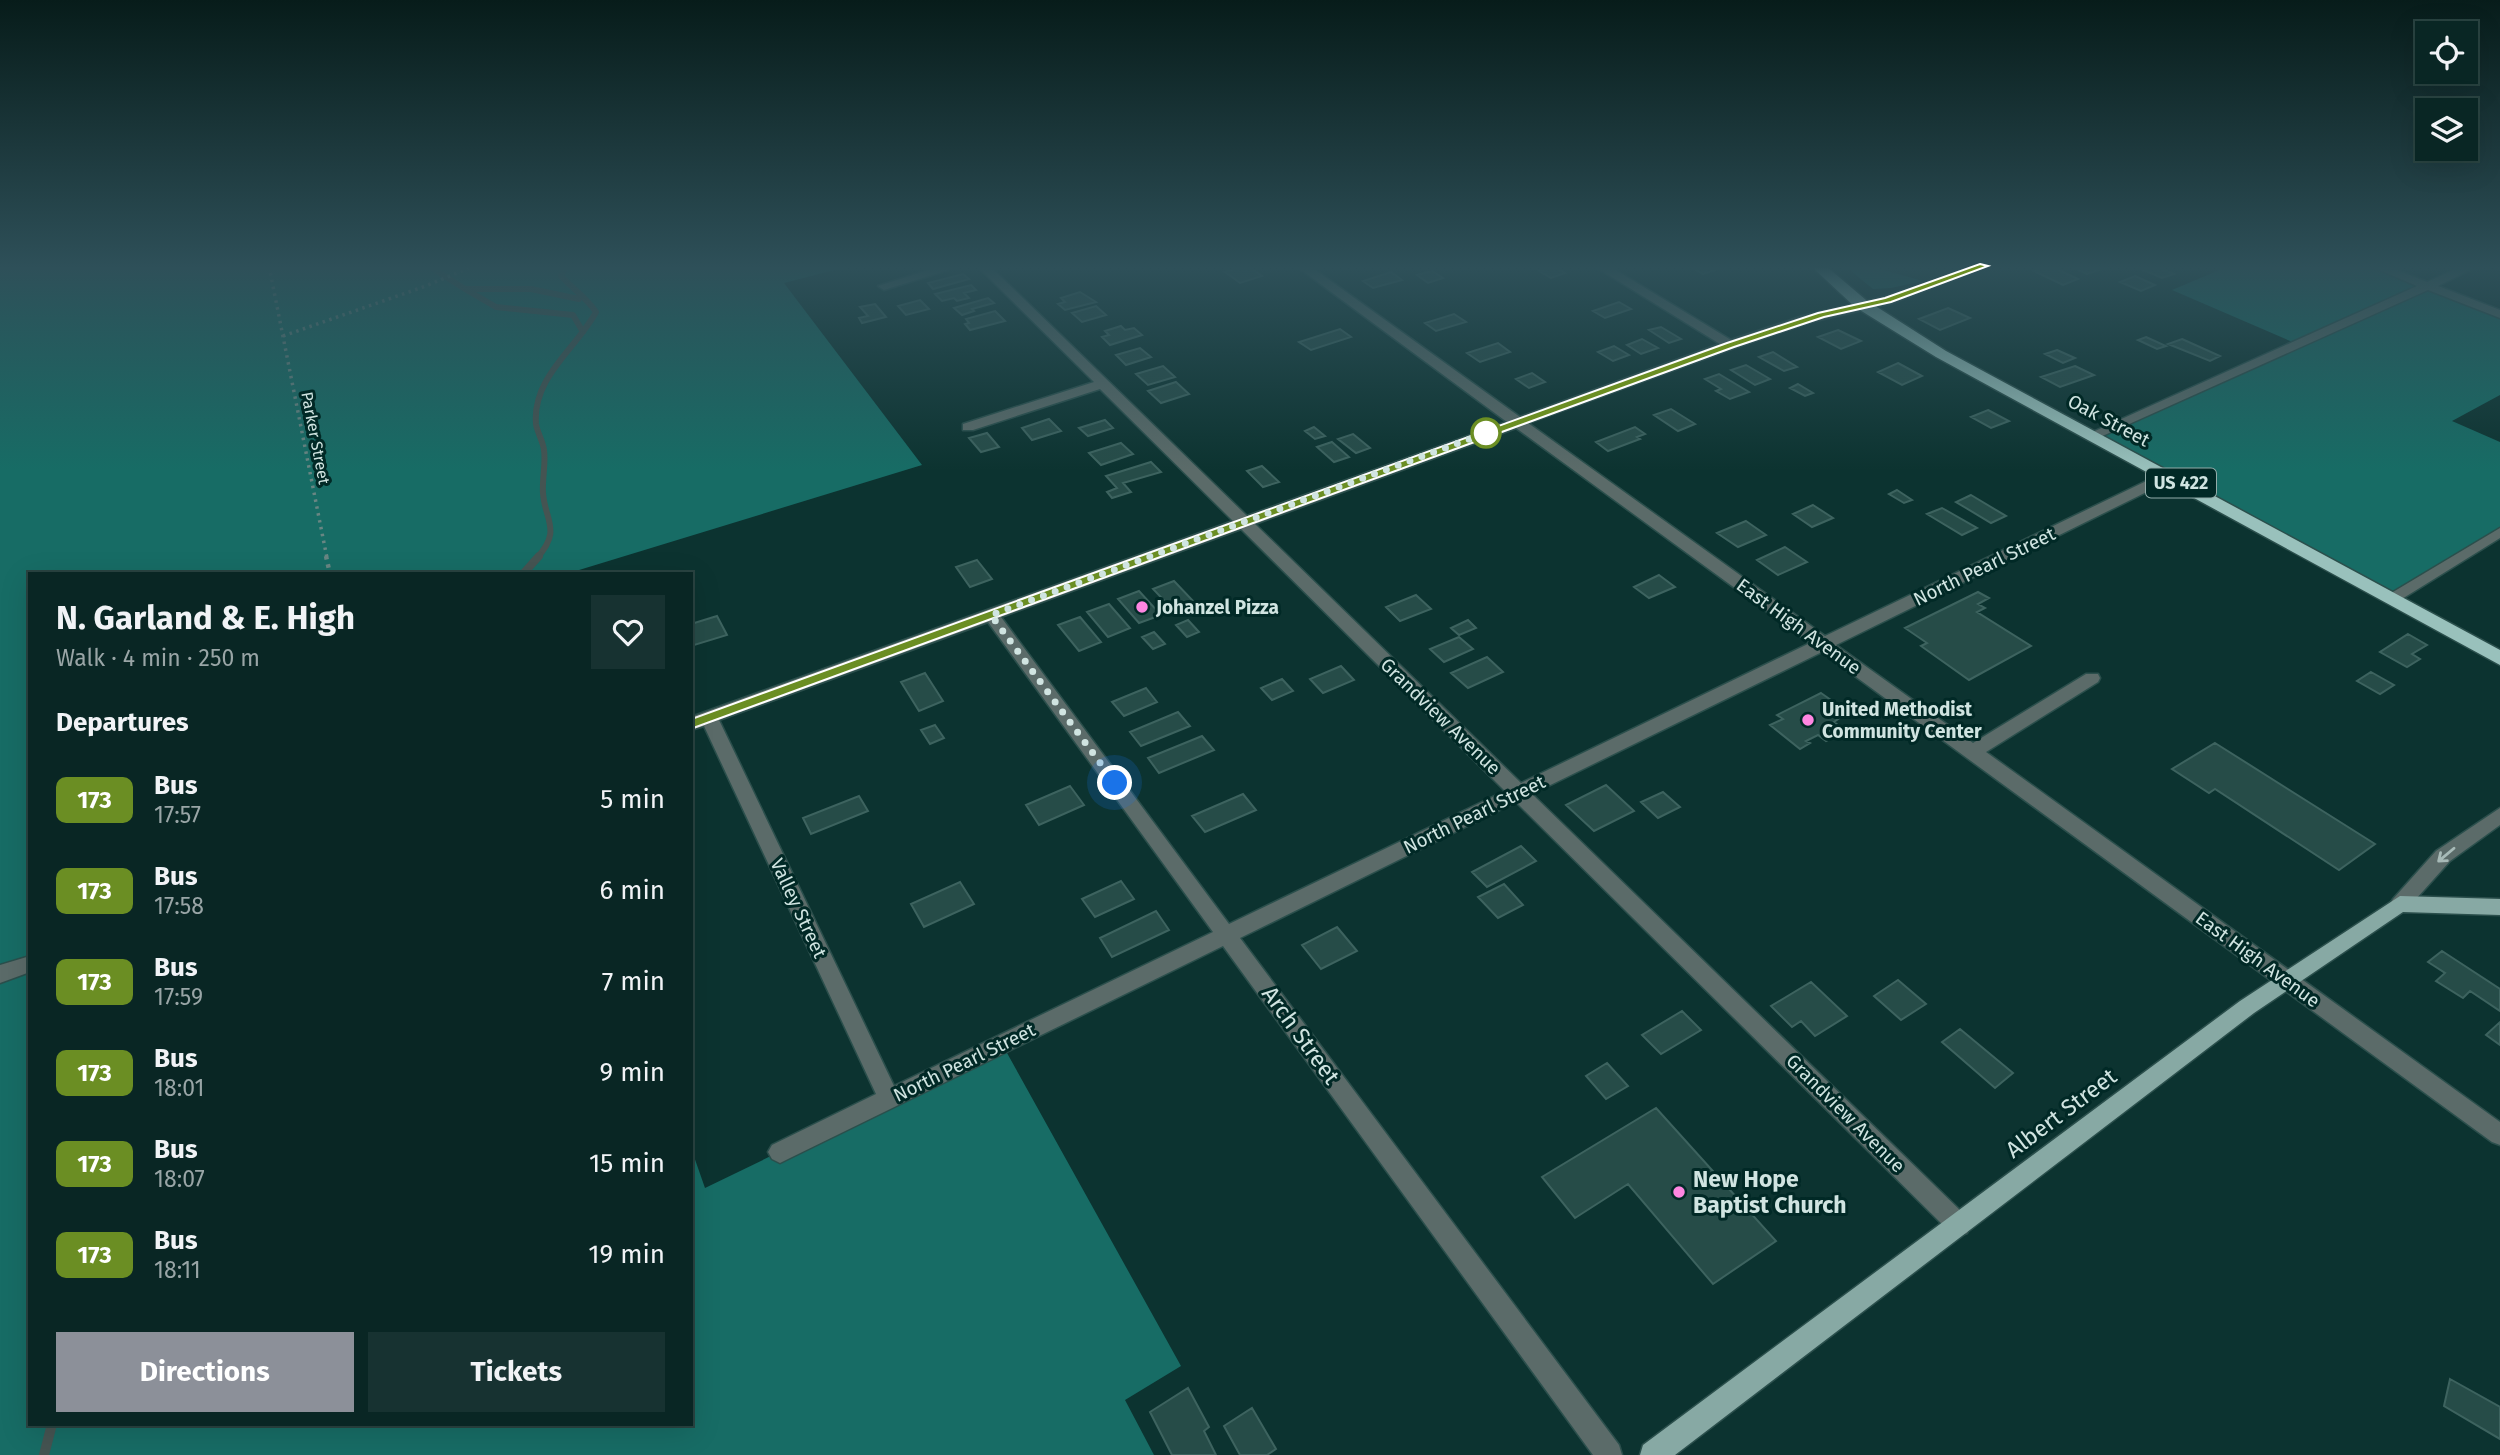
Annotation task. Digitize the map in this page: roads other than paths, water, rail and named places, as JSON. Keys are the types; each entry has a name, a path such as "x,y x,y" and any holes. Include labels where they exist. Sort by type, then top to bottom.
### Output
{"highway":[{"name":"Oak Street","path":"1909,334 1941,354 2500,657"}],"main road":[{"name":"Albert Street","path":"1653,1455 2247,1007 2400,904"},
{"path":"2400,904 2500,907"}],"street":[{"name":"Grandview Avenue","path":"1051,334 1959,1225"},
{"name":"East High Avenue","path":"1396,334 2500,1135"},
{"path":"1712,334 1730,345"},
{"path":"700,721 1763,334"},
{"path":"2094,435 2321,334"},
{"path":"968,427 1102,384"},
{"name":"North Pearl Street","path":"780,1152 2168,476"},
{"path":"2390,598 2500,533"},
{"name":"Arch Street","path":"991,615 1609,1455"},
{"path":"1973,752 2092,678"},
{"name":"Valley Street","path":"700,721 889,1099"},
{"name":"Albert Street","path":"2400,904 2444,856 2500,815"},
{"path":"0,974 28,965"}],"waterway":[{"path":"537,558 545,548 550,533 544,503 544,455 536,424 537,407 548,377 581,334"},
{"path":"525,572 539,556"},
{"path":"44,1455 51,1426"}],"place":[{"name":"Johanzel Pizza","path":"1142,607"},
{"name":"United Methodist Community Center","path":"1808,720"},
{"name":"New Hope Baptist Church","path":"1679,1192"}]}
